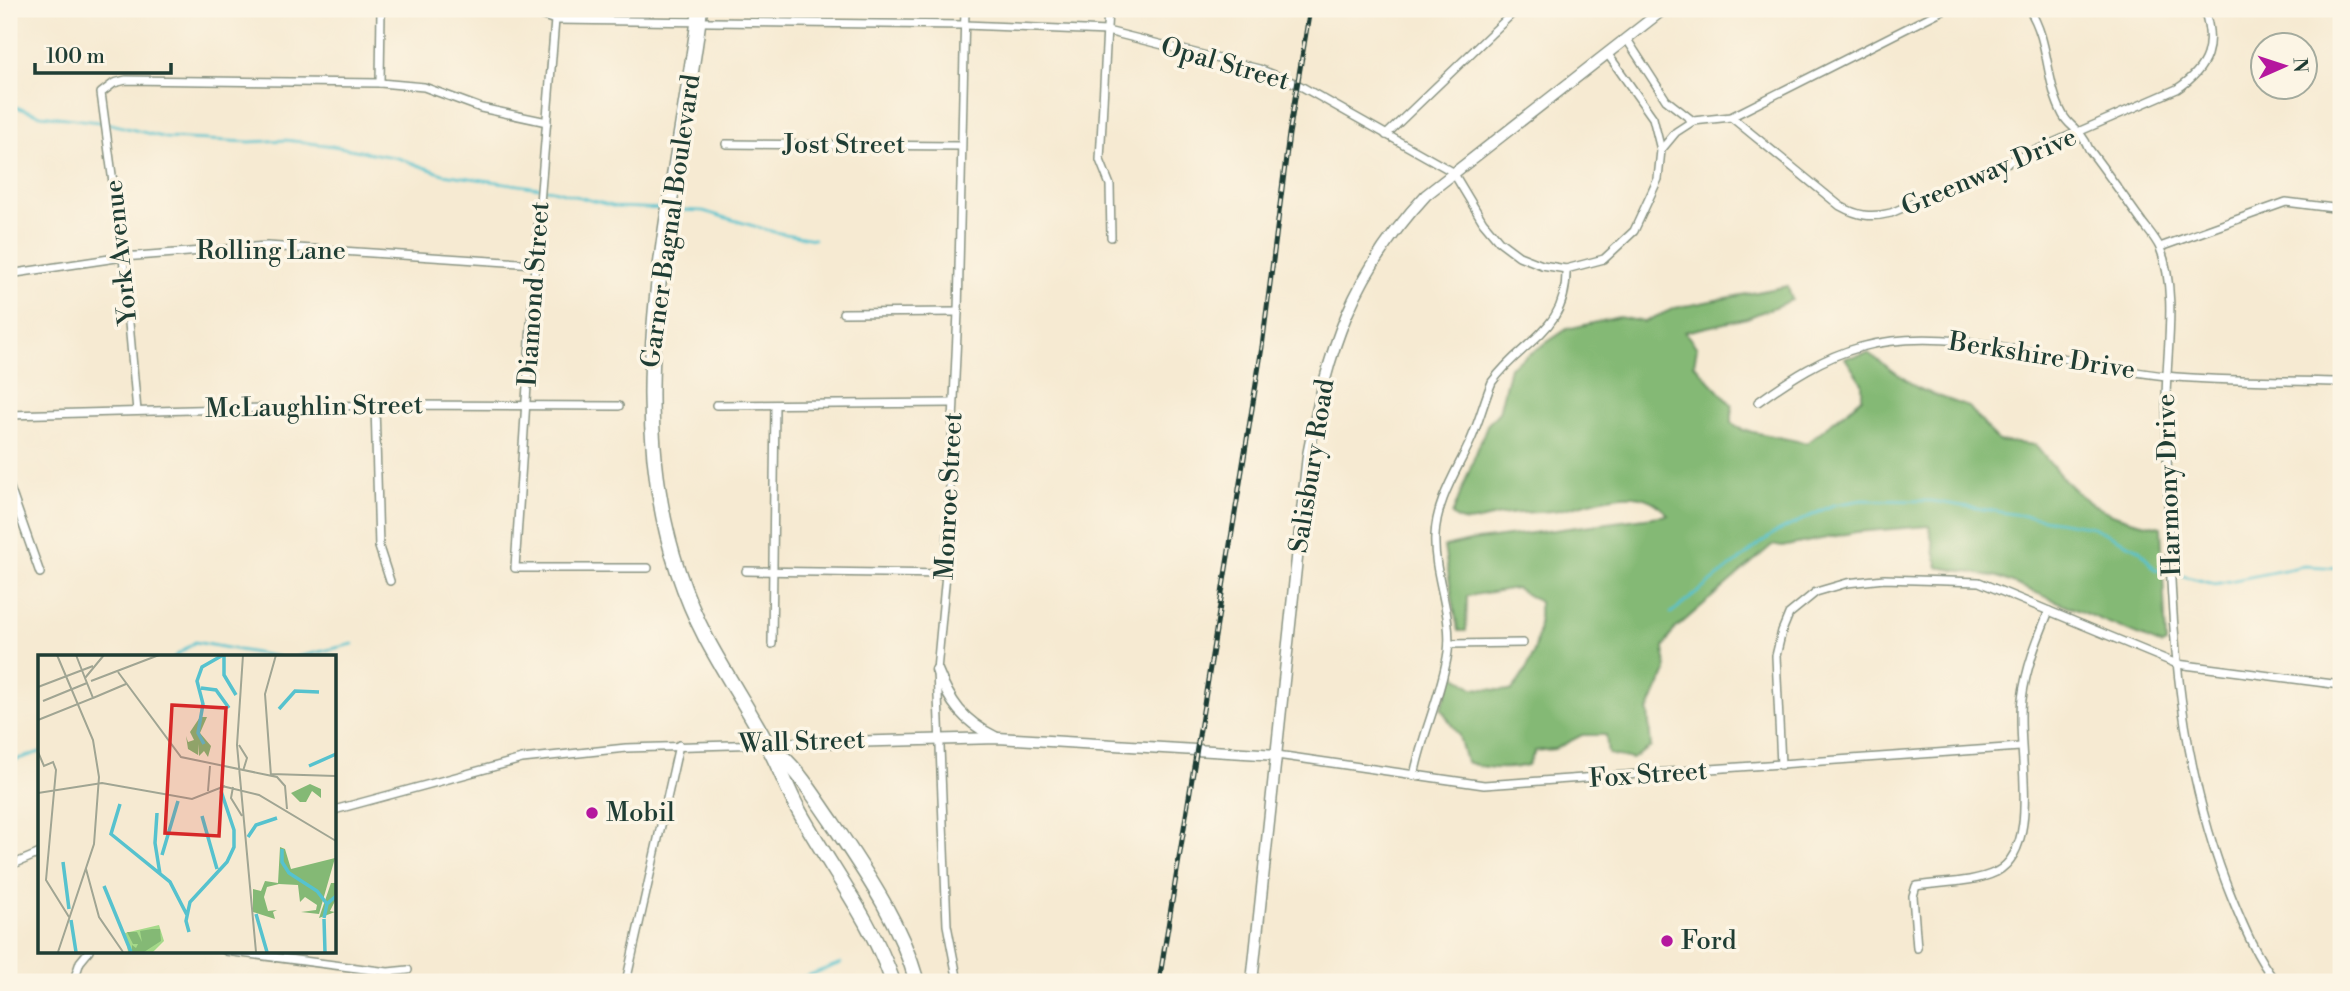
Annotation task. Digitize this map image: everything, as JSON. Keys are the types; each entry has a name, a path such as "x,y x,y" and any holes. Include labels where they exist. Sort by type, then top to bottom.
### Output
{"highway":[{"name":"Garner Bagnal Boulevard","path":"699,15 657,291 649,375 653,454 668,540 684,590 706,638 768,744 799,811 877,941 893,982"},
{"name":"Garner Bagnal Boulevard","path":"768,744 789,761 865,871 889,911 910,957 917,982"}],"street":[{"path":"381,9 380,83 424,88 481,108 547,122"},
{"name":"Opal Street","path":"523,9 555,20 699,15 1107,31 1259,69 1297,84 1453,172"},
{"name":"Monroe Street","path":"958,982 947,925 937,670 946,574 958,312 965,9"},
{"path":"1108,9 1100,160 1111,192 1111,237"},
{"path":"1386,135 1517,9"},
{"name":"Salisbury Road","path":"1252,982 1308,455 1321,388 1336,336 1354,296 1402,220 1453,172 1664,9"},
{"path":"1661,150 1676,132 1693,121 1731,117 1945,9"},
{"name":"Harmony Drive","path":"2029,9 2044,42 2064,117 2082,132 2089,149 2160,247 2169,302 2166,376 2176,664 2189,759 2216,859 2241,919 2276,982"},
{"name":"Greenway Drive","path":"1731,117 1840,206 1856,215 1873,217 1891,213 2177,89 2193,78 2209,53 2209,24 2204,9"},
{"name":"Diamond Street","path":"555,20 534,264 515,568 648,568"},
{"path":"1626,38 1666,100 1693,121"},
{"path":"1453,172 1483,222 1499,241 1530,260 1566,270 1604,259 1634,231 1658,179 1661,150 1653,118 1624,72 1607,53"},
{"name":"York Avenue","path":"137,411 123,257 101,93 114,83 126,80 380,83"},
{"name":"Jost Street","path":"726,144 961,146"},
{"path":"2160,247 2286,202 2341,209"},
{"name":"Rolling Lane","path":"9,274 123,257 296,247 534,264"},
{"path":"1414,776 1421,741 1444,676 1449,644 1448,623 1435,567 1435,536 1440,506 1492,382 1505,365 1549,327 1558,314 1564,299 1566,270"},
{"path":"843,313 958,312"},
{"name":"Berkshire Drive","path":"1758,402 1825,361 1861,347 1899,340 1975,344 2166,376 2341,382"},
{"path":"716,405 953,403"},
{"path":"375,405 379,547 390,581"},
{"name":"McLaughlin Street","path":"9,415 375,405 619,406"},
{"path":"772,644 775,405"},
{"path":"9,485 40,573"},
{"path":"747,571 946,574"},
{"path":"1781,765 1776,656 1789,614 1816,592 1847,583 1884,579 1957,579 2001,589 2176,664 2341,685"},
{"path":"1917,948 1913,896 1916,886 1977,878 1996,872 2012,859 2022,841 2024,821 2020,747 2021,701 2031,655 2049,611"},
{"path":"1449,644 1523,643"},
{"path":"937,670 956,711 974,726 998,738"},
{"name":"Wall Street","path":"336,809 522,760 679,745 938,737 998,738 1277,755"},
{"path":"626,982 679,745"},
{"name":"Fox Street","path":"1277,755 1472,784 1506,785 2020,747"},
{"path":"9,866 38,854"},
{"path":"74,980 79,962 87,953"},
{"path":"241,953 376,971 408,970"}],"green space":[{"path":"1788,286 1792,300 1747,318 1685,332 1697,348 1694,364 1732,405 1732,423 1743,430 1807,443 1862,398 1862,383 1845,358 1868,353 1919,389 1969,407 1998,441 2035,445 2063,479 2088,501 2118,516 2161,527 2166,643 2162,645 1998,577 1938,567 1929,526 1856,532 1782,547 1772,545 1674,630 1664,647 1666,671 1648,711 1651,747 1632,759 1608,754 1606,735 1582,735 1555,749 1535,751 1528,765 1497,768 1466,762 1459,736 1441,708 1454,674 1473,688 1511,691 1525,671 1534,650 1539,627 1539,602 1516,588 1467,596 1466,631 1458,631 1444,547 1470,541 1668,515 1656,504 1643,498 1628,496 1552,511 1507,514 1471,522 1462,521 1452,515 1487,425 1499,412 1510,367 1567,329 1619,317 1644,322 1675,308"}],"waterway":[{"path":"9,105 41,115 107,123 166,138 250,142 286,140 333,146 398,158 443,174 553,190 616,207 665,209"},
{"path":"675,210 703,211 774,232 814,239"},
{"path":"1671,613 1773,534 1833,505 1862,500 1932,501 2093,527 2139,549 2155,569 2215,584 2304,566 2341,568"},
{"path":"177,655 195,642 267,655"},
{"path":"306,655 353,644"},
{"path":"9,762 38,753"},
{"path":"791,982 841,963"}],"railway":[{"path":"1159,982 1262,347 1289,134 1310,9"}],"place":[{"name":"Mobil","path":"592,813"},
{"name":"Ford","path":"1667,941"}]}
